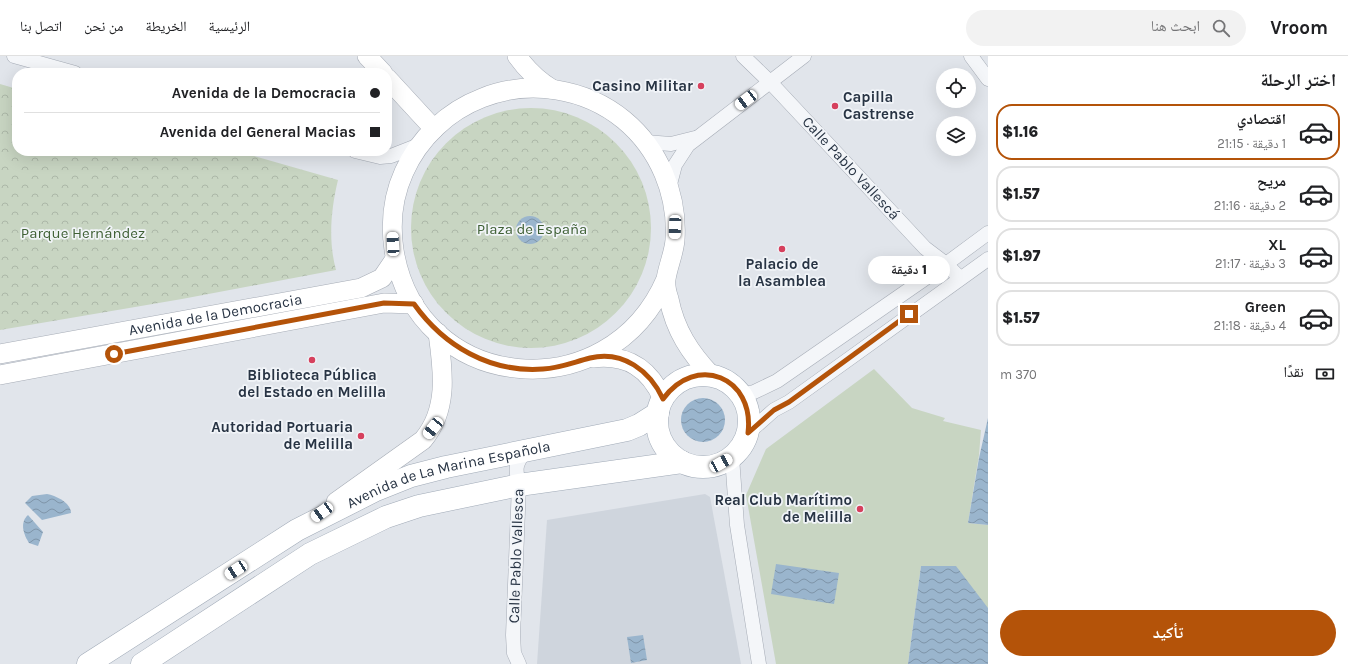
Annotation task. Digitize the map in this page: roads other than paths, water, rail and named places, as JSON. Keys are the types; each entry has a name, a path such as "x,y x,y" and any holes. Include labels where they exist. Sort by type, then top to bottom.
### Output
{"main road":[{"path":"367,56 378,68"},
{"path":"517,56 524,67 537,80 552,89"},
{"path":"392,84 434,129"},
{"path":"590,358 612,346 632,331 648,312 666,279 673,253 675,227 669,188 659,164 645,142 624,121 602,106 578,95 552,89 510,90 484,97 459,109 434,129 419,145 402,178 395,202 392,229 395,259 403,282 414,304 438,333 464,352 494,364 526,370 553,368 590,358 606,356 617,358 637,366 649,376 657,387 660,406 658,427 662,441 671,453 682,462 695,466 708,467 721,463 732,457 742,446 748,433 750,420 747,406 741,394 728,382 712,376 700,375 689,377 678,382 669,390 660,406"},
{"name":"Avenida de la Democracia","path":"0,354 362,288 382,278 395,259"},
{"path":"666,279 672,312 677,328 697,361 712,376"},
{"name":"Avenida de la Democracia","path":"0,374 384,303 414,304"},
{"path":"297,530 424,440 433,428 443,391 442,364 438,333"},
{"path":"110,334 114,354"},
{"name":"Avenida de La Marina Española","path":"88,664 297,530 376,490 411,476 472,461 627,430 639,425 660,406"},
{"name":"Avenida de La Marina Española","path":"142,664 310,554 366,526 419,506 519,485 682,462"},
{"path":"162,617 176,641"}],"street":[{"path":"14,56 57,68"},
{"name":"Calle Pablo Vallescá","path":"743,56 770,82 925,248 946,264 960,278"},
{"path":"669,188 675,165 688,145 804,56"},
{"path":"971,56 988,79"},
{"path":"645,142 671,144 697,137"},
{"path":"392,156 419,145"},
{"path":"376,156 391,156"},
{"path":"741,394 754,392 777,381 946,264 988,233"},
{"path":"748,433 774,410 789,402 988,259"},
{"name":"Calle Pablo Vallesca","path":"519,664 514,653 513,635 519,485 516,466 518,460 526,451"},
{"path":"732,457 737,526 759,664"}],"water":[{"path":"530,216 540,220 544,230 540,240 530,244 520,240 516,230 520,220"},
{"path":"699,398 707,398 719,404 725,416 725,424 719,436 707,442 699,442 687,436 681,424 681,416 687,404"},
{"path":"988,418 988,525 968,523 979,458"},
{"path":"47,494 63,500 69,506 71,513 42,520 25,503 32,496"},
{"path":"28,515 43,532 38,546 29,543 24,533 23,525 25,518"},
{"path":"776,564 839,573 834,604 771,594"},
{"path":"921,566 956,566 988,608 988,664 908,664"},
{"path":"643,635 647,660 631,663 627,637"}],"place":[{"name":"Casino Militar","path":"701,86"},
{"name":"Capilla Castrense","path":"835,106"},
{"name":"Palacio de la Asamblea","path":"782,249"},
{"name":"Biblioteca Pública del Estado en Melilla","path":"312,360"},
{"name":"Autoridad Portuaria de Melilla","path":"361,436"},
{"name":"Real Club Marítimo de Melilla","path":"860,509"}],"park label":[{"name":"Plaza de España","path":"532,229"},
{"name":"Parque Hernández","path":"83,233"}]}
